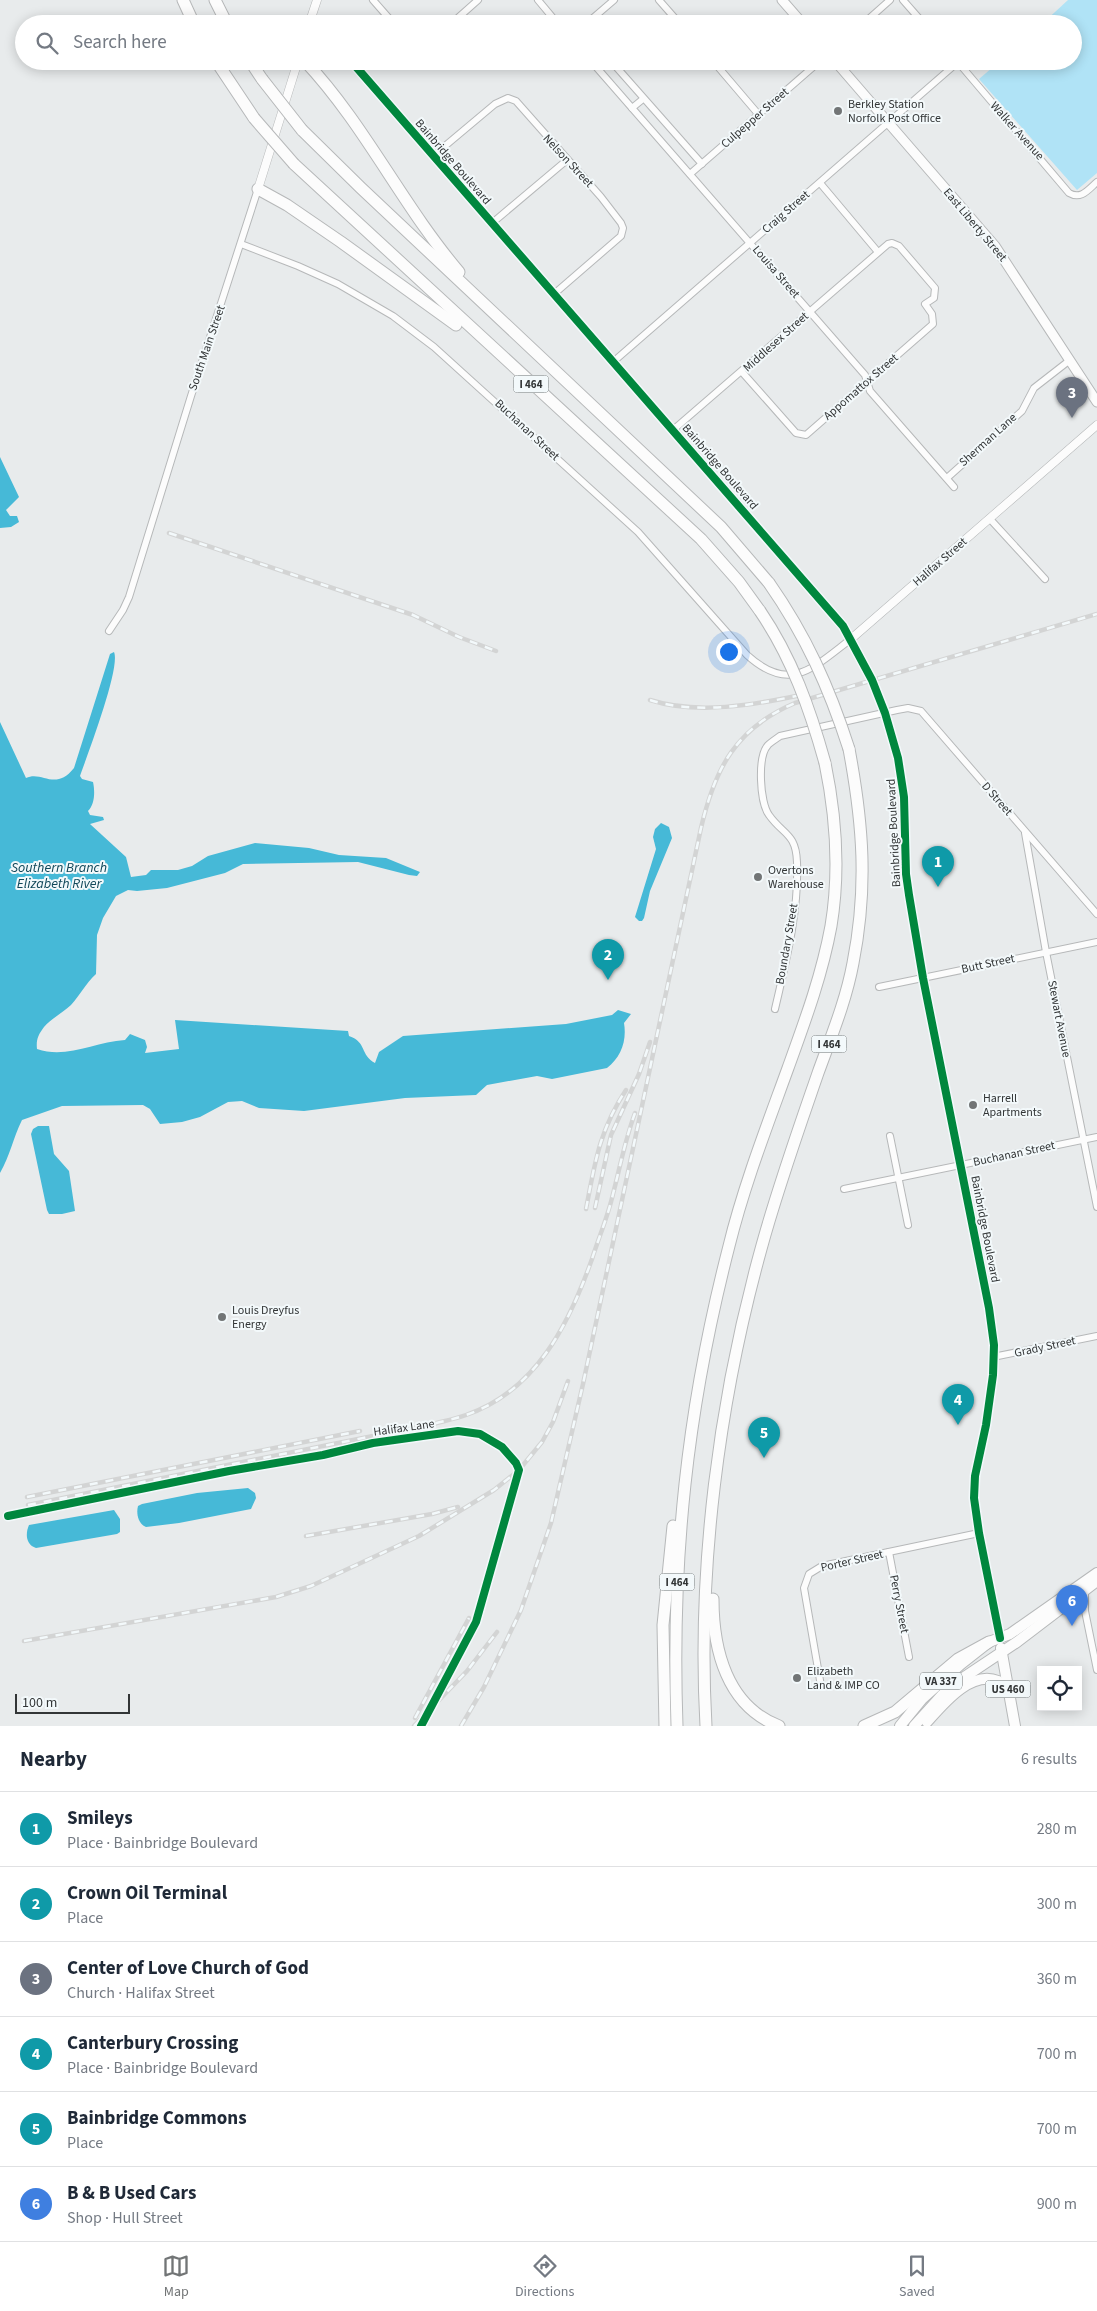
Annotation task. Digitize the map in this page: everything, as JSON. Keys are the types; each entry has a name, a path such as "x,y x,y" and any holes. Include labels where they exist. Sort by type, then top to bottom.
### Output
{"highway":[{"path":"183,0 190,15"},
{"path":"215,0 222,15"},
{"name":"I 464","path":"222,70 254,118 294,164 700,540 739,582 782,646 799,681 826,763 833,813 836,870 829,933 818,982 754,1160 729,1244 700,1370 689,1439 679,1536 677,1580 675,1637 677,1726"},
{"name":"I 464","path":"256,70 302,130 361,188 721,527 770,583 812,652 824,678 849,749 862,826 863,854 861,908 853,964 829,1044 777,1193 751,1284 732,1369 722,1427 710,1542 704,1631 706,1726"},
{"path":"313,70 340,101 439,247 498,317"},
{"path":"258,189 287,205 428,303 493,357 535,387"},
{"path":"663,1726 665,1586 676,1498 689,1439"},
{"path":"710,1542 713,1612 716,1642 722,1665 728,1679 742,1701 759,1715 779,1726"},
{"path":"864,1726 895,1712 958,1660 995,1640"}],"main road":[{"path":"782,0 795,15"},
{"name":"East Liberty Street","path":"843,70 995,246 1097,402"},
{"path":"995,1640 1010,1634 1097,1573"},
{"path":"1002,1652 1097,1581"},
{"name":"Bainbridge Boulevard","path":"995,1640 1002,1652 1015,1726"},
{"name":"VA 337","path":"900,1726 922,1699 942,1680 995,1640"},
{"name":"VA 337","path":"914,1726 942,1695 971,1672 1002,1652"},
{"path":"923,1726 963,1688 980,1678 998,1681 1009,1694"}],"street":[{"path":"312,15 317,0"},
{"path":"374,0 386,15"},
{"path":"461,15 478,0"},
{"path":"538,0 550,15"},
{"path":"596,15 614,0"},
{"path":"659,0 672,15"},
{"path":"873,15 890,0"},
{"path":"903,0 916,15"},
{"name":"South Main Street","path":"108,631 123,610 129,597 295,70"},
{"name":"Bainbridge Boulevard","path":"359,70 491,224 832,612 851,639 886,713 902,774 906,874 923,978 989,1308 994,1345 988,1409 975,1476 975,1508 995,1640"},
{"name":"Louisa Street","path":"598,70 865,375 870,391 954,488"},
{"path":"619,70 702,164"},
{"path":"721,70 759,115"},
{"name":"Culpepper Street","path":"690,174 810,70"},
{"name":"Craig Street","path":"613,362 948,70"},
{"name":"Walker Avenue","path":"964,70 1069,193 1079,196 1097,182"},
{"name":"Nelson Street","path":"433,156 503,99 513,99 610,209 623,228 620,236 554,294"},
{"path":"632,108 643,99"},
{"path":"491,224 567,160"},
{"path":"820,183 878,252"},
{"name":"Appomattox Street","path":"742,372 796,433 806,434 868,382 932,324 932,314 925,304 934,298 936,292 935,288 900,246 892,243 888,244 878,252"},
{"name":"Buchanan Street","path":"240,244 298,266 338,284 393,316 421,336 465,373 620,514 660,555 747,655 772,672"},
{"name":"Middlesex Street","path":"673,430 878,252"},
{"name":"Sherman Lane","path":"947,478 1022,410 1034,388 1070,360"},
{"name":"Halifax Street","path":"772,672 786,676 812,668 851,639 1097,426"},
{"path":"990,519 1045,579"},
{"name":"D Street","path":"886,713 908,708 921,711 1096,911"},
{"name":"Boundary Street","path":"775,1009 790,943 797,861 792,838 768,814 760,761 767,745 780,736 886,713"},
{"name":"Stewart Avenue","path":"1025,832 1046,952 1097,1207"},
{"name":"Butt Street","path":"879,987 1097,942"},
{"path":"890,1136 908,1225"},
{"name":"Buchanan Street","path":"844,1189 1097,1137"},
{"name":"Grady Street","path":"993,1357 1097,1336"},
{"name":"Halifax Lane","path":"8,1516 229,1471 323,1455 373,1443 458,1431 480,1434 502,1447 516,1463 518,1470 476,1622 421,1726"},
{"name":"Porter Street","path":"821,1686 804,1588 808,1577 813,1571 822,1566 979,1533"},
{"name":"Perry Street","path":"889,1552 909,1657"},
{"path":"1085,1590 1086,1611 1097,1670"},
{"path":"1068,1604 1076,1603 1082,1605 1086,1611"}],"shaded area":[{"path":"1068,0 1097,0 1097,173 1077,190 979,79 990,70 1082,70 1082,15 1052,15"}],"water":[{"path":"0,457 19,497 6,510 10,516 17,516 19,522 11,527 0,528"},
{"name":"Southern Branch Elizabeth River","path":"114,652 113,675 96,732 80,776 82,779 93,782 94,797 88,811 90,815 103,817 104,820 90,824 126,857 131,877 146,875 151,870 178,870 192,866 208,856 255,843 309,848 339,855 386,858 420,872 417,876 409,875 358,862 243,864 225,873 167,888 128,890 116,896 103,918 97,935 96,974 71,1005 44,1027 38,1038 37,1049 48,1052 70,1051 125,1040 130,1034 145,1040 147,1047 145,1053 179,1049 175,1020 348,1031 349,1036 359,1042 370,1060 375,1063 379,1052 403,1036 566,1024 612,1015 618,1010 631,1014 624,1023 625,1036 622,1048 612,1064 607,1068 552,1079 537,1076 487,1085 476,1095 405,1098 304,1111 259,1108 242,1101 228,1102 200,1117 182,1122 160,1124 150,1109 143,1105 62,1106 22,1120 0,1173 0,722 26,778 38,776 55,780 61,779 74,768 110,654"},
{"path":"661,823 669,827 672,838 650,891 644,918 642,921 639,921 635,917 656,849 653,837 655,829"},
{"path":"38,1126 49,1126 54,1154 69,1171 75,1211 49,1214 47,1210 31,1134 33,1129"},
{"path":"248,1488 255,1493 256,1498 251,1509 179,1523 146,1527 143,1526 138,1518 138,1506 142,1504 197,1493"},
{"path":"114,1510 120,1519 120,1532 117,1534 36,1548 28,1542 27,1532 29,1525"}],"railway":[{"path":"169,533 413,615 459,637 496,651"},
{"path":"461,1726 484,1687 521,1610 551,1523 583,1384 701,828 713,787 721,769 731,752 757,725 795,703 1097,614"},
{"path":"650,700 668,705 706,708 745,705 801,695"},
{"path":"595,1208 611,1135 639,1074 650,1042"},
{"path":"586,1209 599,1148 610,1119 626,1090"},
{"path":"28,1505 433,1424 466,1415 491,1404 512,1390 531,1372 547,1352 572,1307 583,1283 606,1218 625,1143 635,1113"},
{"path":"24,1641 276,1597 311,1586 419,1536 494,1490 519,1470 542,1442 553,1422 568,1381"},
{"path":"27,1497 360,1431"},
{"path":"306,1536 432,1514 458,1507"},
{"path":"415,1718 469,1618"},
{"path":"414,1726 467,1671 497,1632"}],"cycle path":[{"path":"359,70 843,626 872,680 885,713 898,758 904,797 906,874 909,895 923,978 989,1308 994,1345 993,1375 986,1425 975,1476 974,1498 1000,1638"},
{"path":"8,1516 229,1471 323,1455 373,1443 458,1431 480,1434 502,1447 516,1463 519,1470 476,1622 421,1726"}],"place":[{"name":"Berkley Station Norfolk Post Office","path":"838,111"},
{"name":"Center of Love Church of God","path":"1072,418"},
{"name":"Overtons Warehouse","path":"758,877"},
{"name":"Smileys","path":"938,887"},
{"name":"Crown Oil Terminal","path":"608,980"},
{"name":"Harrell Apartments","path":"973,1105"},
{"name":"Louis Dreyfus Energy","path":"222,1317"},
{"name":"Canterbury Crossing","path":"958,1425"},
{"name":"Bainbridge Commons","path":"764,1458"},
{"name":"B & B Used Cars","path":"1072,1626"},
{"name":"Elizabeth Land & IMP CO","path":"797,1678"}]}
